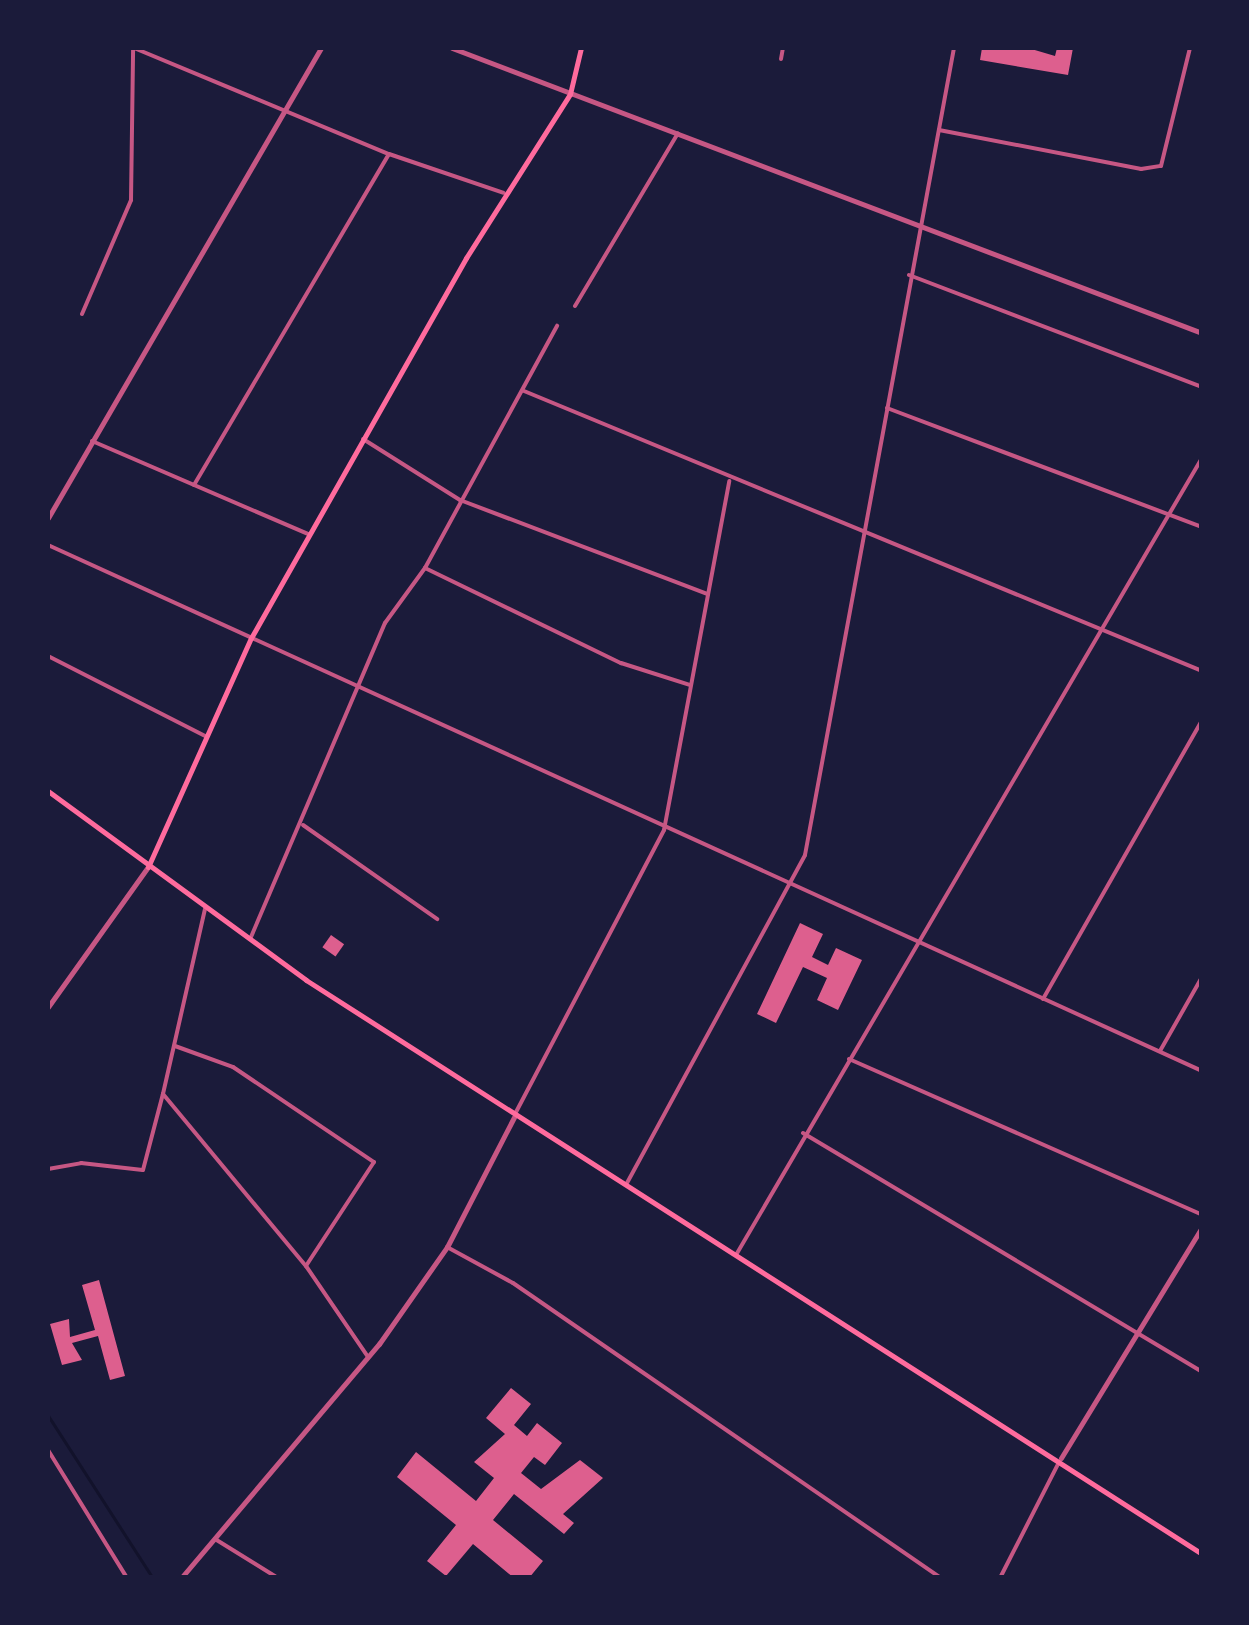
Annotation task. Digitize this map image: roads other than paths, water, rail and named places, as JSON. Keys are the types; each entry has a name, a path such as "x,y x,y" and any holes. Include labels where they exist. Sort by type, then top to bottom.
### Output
{"main road":[{"path":"148,867 251,638 504,193 570,94 581,48"},
{"path":"48,791 205,909 514,1117 1061,1458 1202,1554"}],"street":[{"path":"82,314 131,200 133,48 389,154 504,193"},
{"path":"48,518 321,48"},
{"path":"452,48 1202,333"},
{"path":"781,59 783,48"},
{"path":"625,1186 805,855 867,533 909,275 954,48"},
{"path":"939,130 1141,168 1161,166 1190,48 1202,52"},
{"path":"575,306 678,133"},
{"path":"194,486 389,154"},
{"path":"909,275 1202,388"},
{"path":"250,940 303,824 385,623 425,568 557,326"},
{"path":"524,392 729,481 867,533 1202,671"},
{"path":"887,408 1202,527"},
{"path":"363,439 460,500 708,594"},
{"path":"92,441 308,534"},
{"path":"736,1255 916,939 1172,515 1202,458"},
{"path":"180,1578 368,1357 446,1247 664,830 729,481"},
{"path":"48,546 359,683 612,800 664,830 916,939 1202,1071"},
{"path":"425,568 622,662 690,685"},
{"path":"48,656 207,737"},
{"path":"1042,1000 1202,720"},
{"path":"303,824 436,919"},
{"path":"48,1007 148,867"},
{"path":"48,1169 70,1163 143,1170 205,909"},
{"path":"1160,1052 1202,976"},
{"path":"175,1046 233,1067 374,1162 306,1266"},
{"path":"847,1058 1202,1215"},
{"path":"163,1094 306,1266 368,1357"},
{"path":"803,1133 1202,1372"},
{"path":"1000,1578 1061,1458 1134,1332 1202,1227"},
{"path":"446,1247 513,1283 940,1578"},
{"path":"48,1450 127,1578"},
{"path":"215,1539 278,1578"}],"waterway":[{"path":"48,1415 153,1578"}]}
